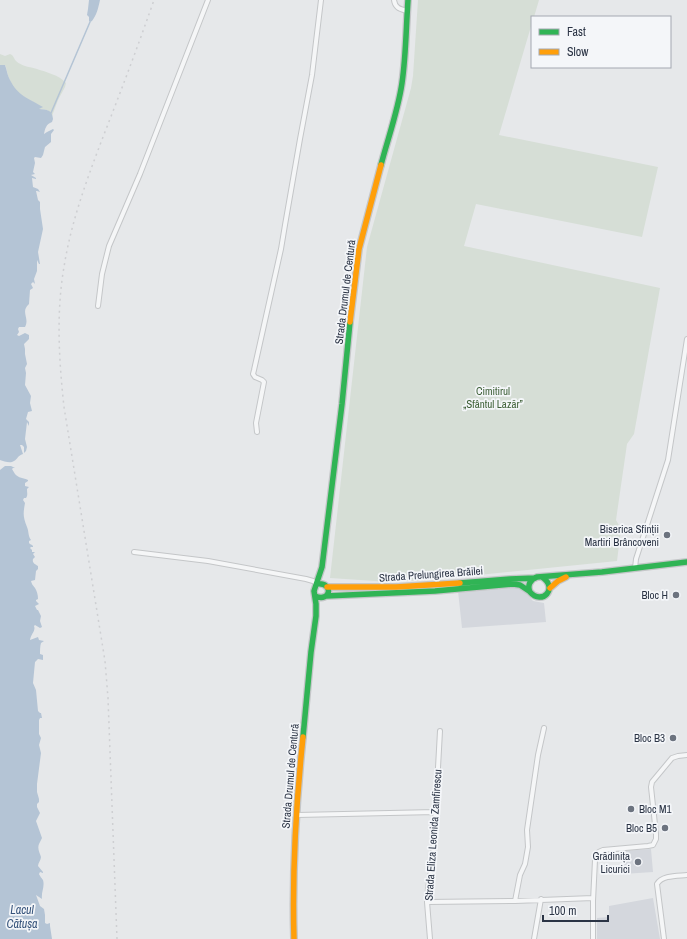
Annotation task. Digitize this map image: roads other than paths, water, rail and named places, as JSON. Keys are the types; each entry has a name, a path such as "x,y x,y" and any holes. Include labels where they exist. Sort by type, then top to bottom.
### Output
{"main road":[{"name":"Strada Drumul de Centură","path":"322,567 358,256 402,83 408,0"},
{"path":"574,575 558,581 550,588 548,594 542,597 538,598 529,591 529,584 535,578 687,562"},
{"path":"316,615 314,591 322,567"},
{"path":"316,615 328,592 322,567"},
{"path":"542,577 547,580 550,588"},
{"name":"Strada Prelungirea Brăilei","path":"327,586 382,588 441,585 511,578 535,578"},
{"path":"317,584 322,583 327,586"},
{"name":"Strada Prelungirea Brăilei","path":"325,597 435,591 513,584 520,585 529,591"},
{"path":"315,596 320,598 325,597"},
{"name":"Strada Drumul de Centură","path":"294,939 294,856 303,737 316,615"}],"street":[{"path":"98,306 102,274 109,246 140,174 208,0"},
{"path":"257,432 256,424 264,382 255,377 253,374 281,249 312,75 321,0"},
{"path":"394,0 396,7 407,11"},
{"path":"635,568 636,560 668,460 687,339"},
{"path":"134,552 208,561 306,578 317,584"},
{"path":"515,900 528,847 527,830 538,755 544,728"},
{"name":"Strada Eliza Leonida Zamfirescu","path":"430,939 427,902 433,859 440,731"},
{"path":"593,939 593,898 596,854 603,850 653,845 656,839 656,834 651,787 652,782 672,758 687,755"},
{"path":"297,815 436,812"},
{"path":"664,939 657,884 660,879 687,875"},
{"path":"427,902 593,898"},
{"path":"534,939 541,899"}],"water":[{"path":"89,0 100,0 96,14 90,22 87,15"},
{"path":"0,65 5,65 8,76 16,90 28,99 43,107 39,109 52,113 52,122 47,125 44,134 53,129 54,130 51,134 51,142 45,147 41,158 34,158 35,163 33,172 35,174 31,175 36,178 32,178 33,187 38,189 40,192 36,191 40,202 43,229 38,252 40,264 37,260 37,271 34,279 35,284 33,282 31,284 33,288 30,290 29,304 25,310 26,324 25,327 19,327 19,332 17,335 19,336 25,333 29,335 29,339 24,344 27,364 25,368 25,385 31,396 30,403 32,411 28,412 26,419 29,422 29,426 27,422 25,439 27,447 26,451 24,453 24,447 20,445 23,454 12,462 0,460"},
{"name":"Lacul Cătușa","path":"5,466 15,468 12,469 16,475 28,480 25,483 25,486 29,487 27,489 27,497 23,500 25,503 24,515 31,540 29,543 33,546 30,548 32,552 35,552 33,554 35,557 33,562 38,566 35,580 31,581 37,593 38,599 36,601 39,604 35,606 41,616 40,621 42,627 40,628 35,625 34,626 30,640 38,637 39,640 44,641 41,643 40,648 40,654 43,655 43,660 38,659 35,662 33,683 36,690 38,711 41,713 42,718 39,720 39,734 41,738 39,745 41,753 37,784 39,802 37,807 40,813 36,821 42,838 38,846 41,857 38,866 43,872 40,872 39,874 43,880 42,899 36,895 40,906 44,909 45,923 50,923 52,939 0,939 0,470"}],"waterway":[{"path":"51,113 90,22"}],"railway":[{"path":"117,939 108,698 105,661 64,407 59,319 61,284 75,217 91,169 154,0"}],"place":[{"name":"Biserica Sfinții Martiri Brâncoveni","path":"667,535"},
{"name":"Bloc H","path":"676,595"},
{"name":"Bloc B3","path":"673,738"},
{"name":"Bloc M1","path":"631,809"},
{"name":"Bloc B5","path":"665,828"},
{"name":"Grădinița Licurici","path":"638,862"}],"park label":[{"name":"Cimitirul „Sfântul Lazăr”","path":"493,397"}]}
